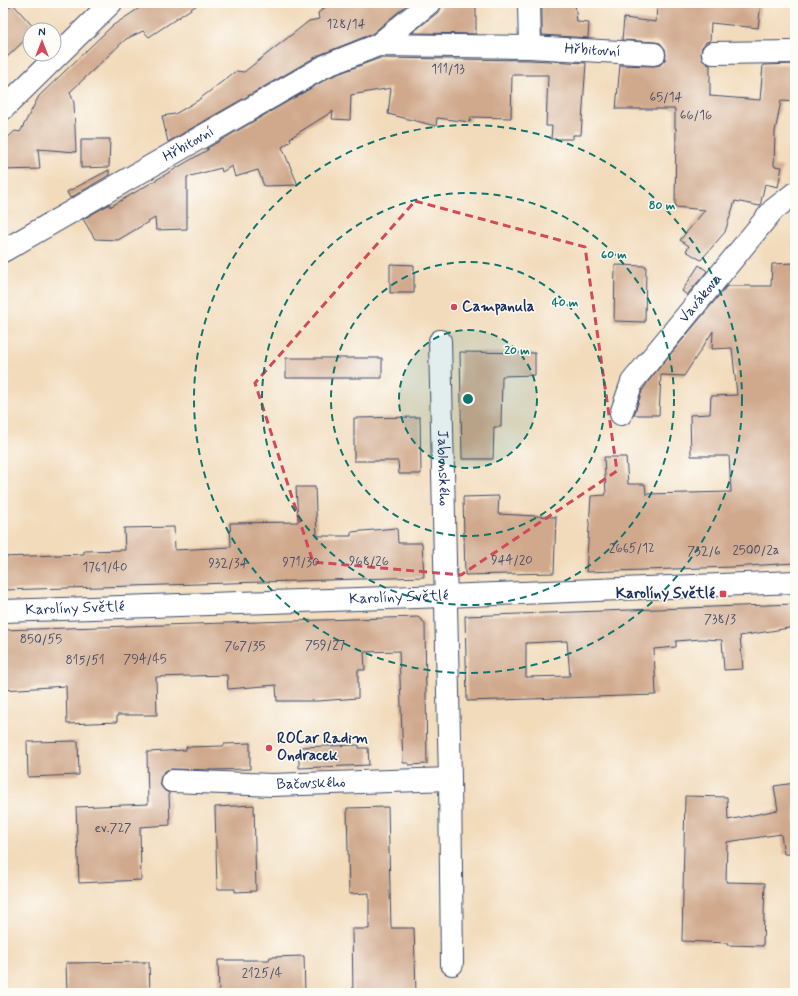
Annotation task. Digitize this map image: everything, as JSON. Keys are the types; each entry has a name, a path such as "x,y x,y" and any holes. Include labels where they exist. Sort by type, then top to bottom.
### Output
{"street":[{"path":"3,109 111,3"},
{"name":"Hřbitovní","path":"3,252 325,66 378,45 429,3"},
{"path":"529,3 530,47"},
{"name":"Hřbitovní","path":"378,45 530,47 654,54"},
{"path":"713,53 795,52"},
{"name":"Vavákova","path":"621,414 632,382 773,210 795,193"},
{"name":"Jablonského","path":"440,341 445,596"},
{"name":"Karolíny Světlé","path":"3,611 795,582"},
{"path":"445,596 450,779 452,964"},
{"name":"Bačovského","path":"172,781 272,785 450,779"}],"highlighted area":[{"path":"415,201 585,247 617,471 461,575 313,562 255,383"}],"building":[{"path":"147,3 200,3 149,37 143,31 126,39 70,92 74,103 76,152 38,149 40,169 3,170 3,142 15,131 20,132 39,96 112,26"},
{"path":"331,3 409,3 372,34 319,55 168,142 162,116 175,114 197,101 236,71 244,72 309,21 319,19 318,13"},
{"path":"441,3 476,3 476,34 412,33 437,13 441,8"},
{"path":"542,3 575,3 577,22 589,23 588,38 542,35"},
{"path":"657,3 761,3 758,28 711,23 710,41 706,42 702,47 701,53 702,60 710,65 710,96 760,100 763,65 795,64 795,102 781,101 775,132 774,166 782,167 778,187 765,184 760,206 735,201 725,232 701,260 686,251 689,246 680,240 705,210 675,207 675,109 616,109 620,65 654,66 660,65 665,60 665,49 660,43 622,40 624,18 656,22"},
{"path":"13,4 29,22 22,22 22,43 3,61 3,14"},
{"path":"380,58 530,60 586,63 581,135 573,135 573,139 551,139 552,126 546,126 548,75 512,75 511,118 471,117 470,122 437,118 436,126 388,114 391,88 351,95 350,120 332,119 333,111 290,138 291,141 282,147 298,185 264,186 258,170 235,177 232,166 222,172 221,168 187,177 187,229 156,230 155,218 118,240 95,239 83,219 110,204 110,207 330,77"},
{"path":"81,139 110,139 109,167 81,168"},
{"path":"109,170 109,175 70,198 67,192"},
{"path":"795,263 795,563 732,567 586,572 591,496 606,495 604,457 626,457 628,484 645,484 646,494 731,492 729,456 691,456 690,415 710,414 711,396 737,395 732,348 712,349 713,331 684,376 661,375 659,415 634,415 642,391 650,379 727,286 771,286 772,264"},
{"path":"390,264 414,265 414,293 390,293"},
{"path":"615,265 646,266 645,322 614,321"},
{"path":"699,265 707,271 687,295 682,291"},
{"path":"460,352 535,353 535,375 502,376 501,427 494,427 493,459 462,459"},
{"path":"286,358 382,358 382,378 286,378"},
{"path":"420,417 421,474 399,474 398,461 354,461 354,418"},
{"path":"296,487 315,487 317,536 351,536 351,532 397,528 398,543 422,543 424,577 3,590 3,557 84,554 84,551 125,550 124,528 174,527 175,550 231,547 230,523 298,522"},
{"path":"499,496 498,514 556,517 554,573 465,575 463,497"},
{"path":"795,604 795,627 740,636 743,669 724,670 722,640 702,639 676,641 676,647 654,649 656,695 467,701 465,616","holes":["567,641 570,676 526,677 526,643"]},
{"path":"418,617 425,623 427,764 409,765 409,763 403,763 399,651 364,652 365,670 358,670 358,698 318,701 277,701 276,685 228,689 227,675 156,677 157,715 117,715 117,722 67,724 66,686 3,690 3,630"},
{"path":"78,741 79,775 28,777 27,742"},
{"path":"250,743 250,769 172,769 167,770 162,774 160,780 161,786 169,793 170,825 140,827 141,880 79,883 76,807 148,804 147,752 186,750 186,747 224,746 224,744"},
{"path":"359,745 359,748 368,748 369,765 299,768 299,747"},
{"path":"795,783 795,854 784,854 781,834 727,842 726,882 765,883 763,946 727,945 728,943 682,941 685,796 727,797 728,820 778,810 774,786"},
{"path":"254,805 256,891 235,892 235,889 217,889 215,807"},
{"path":"388,807 391,928 414,928 416,993 353,993 352,929 369,929 369,893 349,894 347,808"},
{"path":"304,956 305,993 219,993 218,960 269,960 270,957"},
{"path":"149,962 150,993 67,993 66,963"}],"place":[{"name":"Campanula","path":"454,307"},
{"name":"Karolíny Světlé","path":"723,594"},
{"name":"ROCar Radim Ondracek","path":"269,748"}]}
